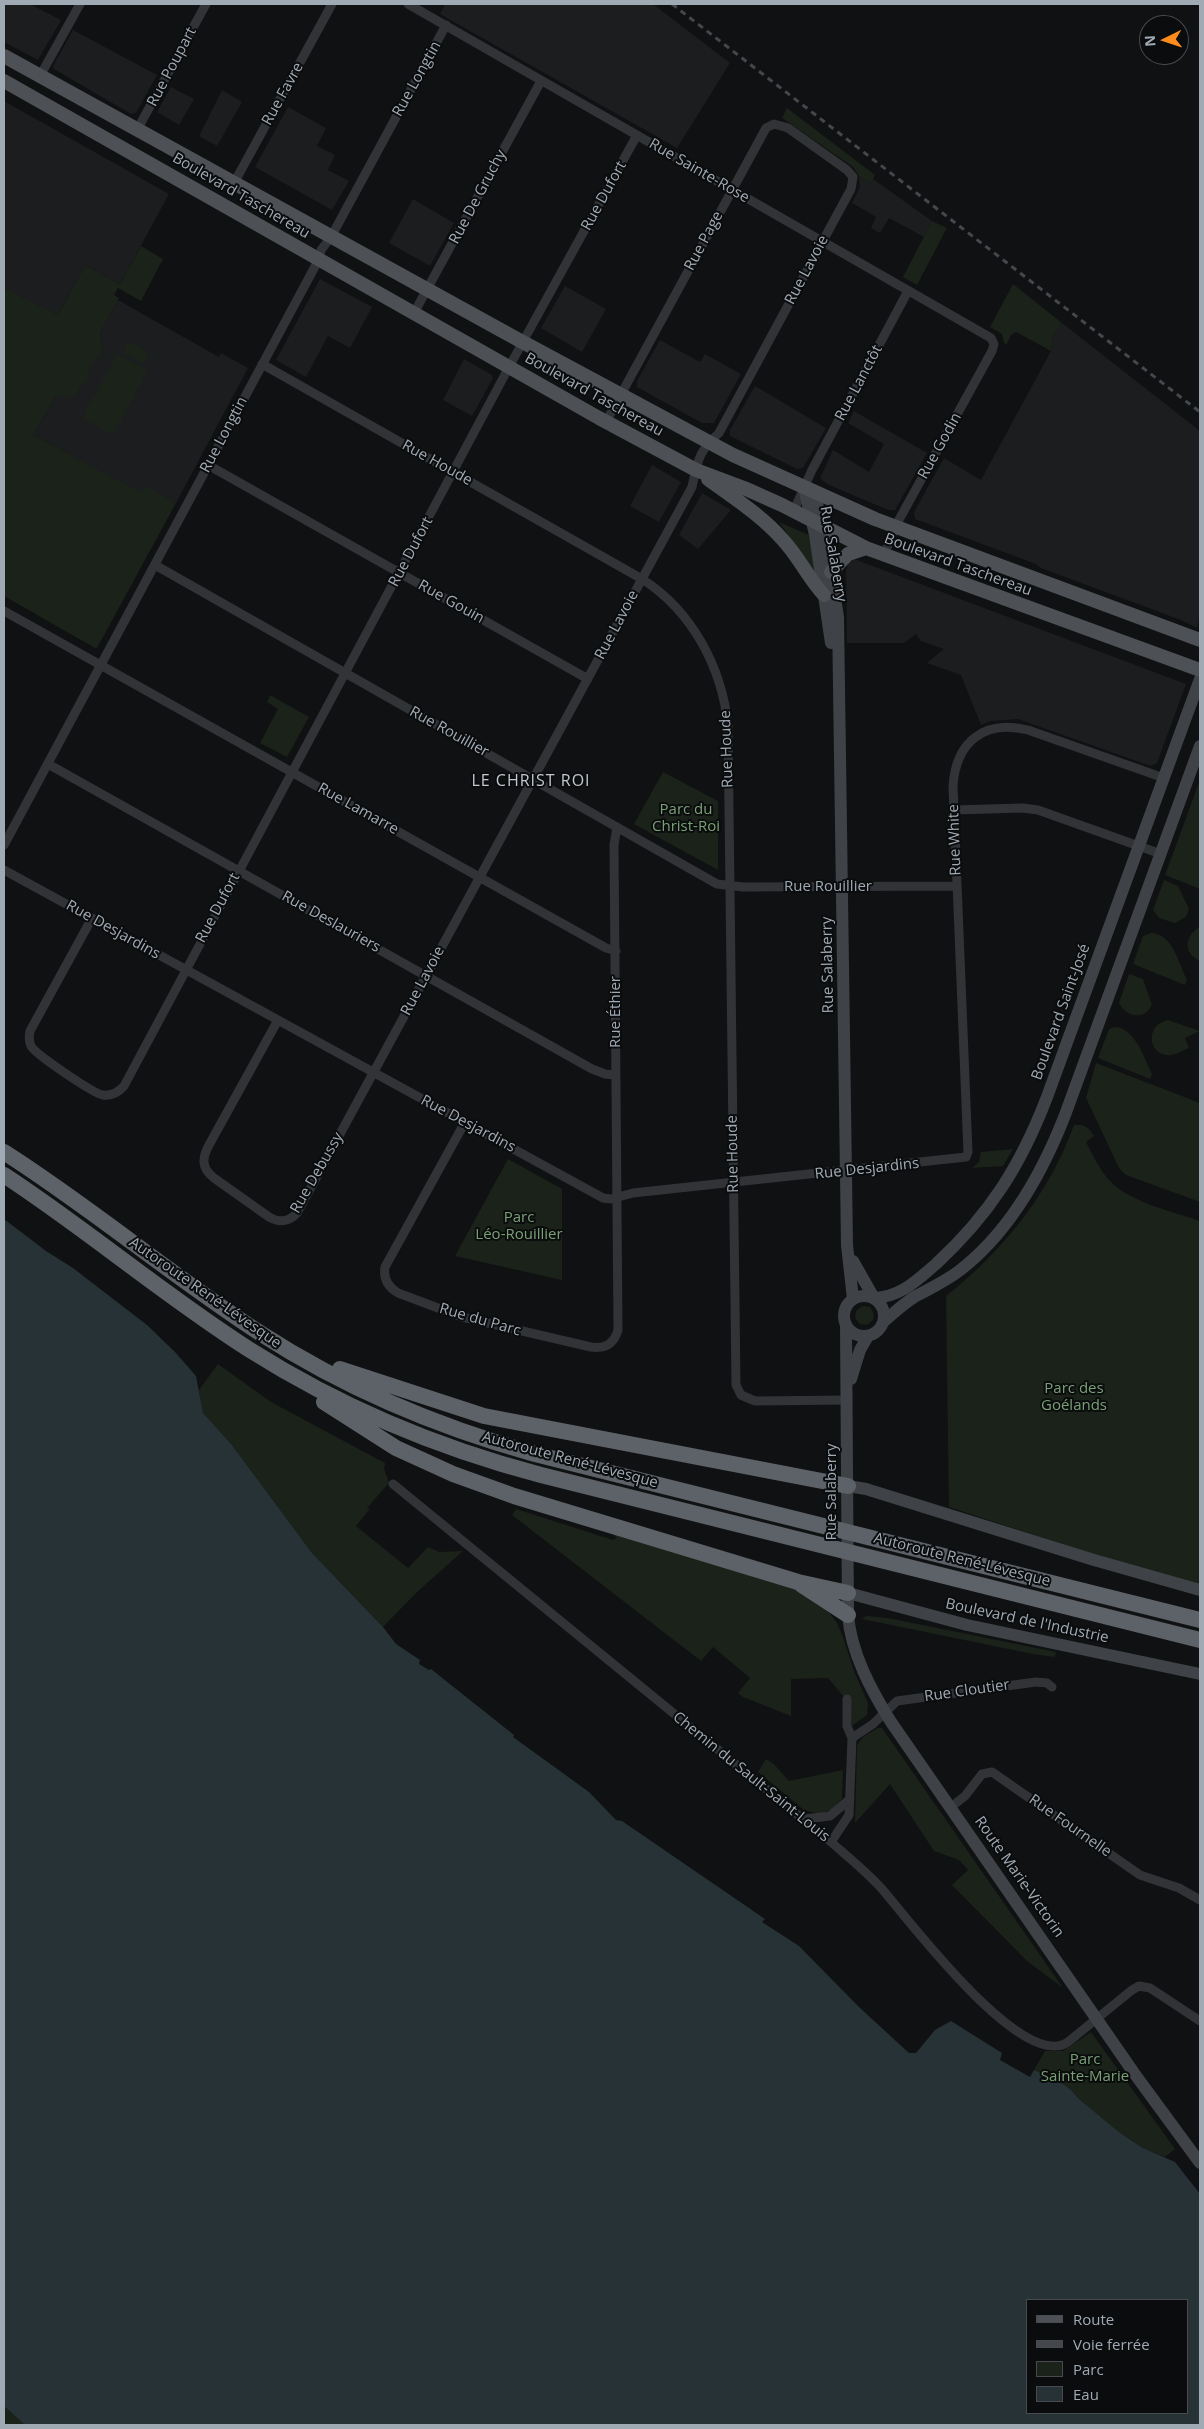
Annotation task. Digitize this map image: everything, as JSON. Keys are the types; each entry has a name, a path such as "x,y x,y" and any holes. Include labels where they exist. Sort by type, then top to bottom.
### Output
{"highway":[{"name":"Autoroute René-Lévesque","path":"4,1152 213,1302 295,1354 374,1396 420,1416 535,1454 1200,1620"},
{"name":"Autoroute René-Lévesque","path":"4,1175 236,1341 284,1371 383,1422 458,1451 541,1475 1200,1640"},
{"path":"236,1341 364,1429 408,1454 441,1469 514,1496 798,1582 848,1593"},
{"path":"295,1354 484,1416 848,1486"},
{"path":"798,1582 848,1615"}],"main road":[{"name":"Boulevard Taschereau","path":"4,56 709,443 809,490 895,527 1200,640"},
{"name":"Boulevard Taschereau","path":"4,80 606,422 696,470 794,510 866,548 1200,670"},
{"path":"696,470 776,532 794,552 811,581 824,595"},
{"path":"832,572 848,554 866,548"}],"street":[{"path":"40,76 80,4"},
{"name":"Rue Poupart","path":"137,130 206,4"},
{"name":"Rue Favre","path":"234,183 332,4"},
{"name":"Rue Sainte-Rose","path":"408,4 991,338"},
{"name":"Rue Longtin","path":"4,845 319,259 321,250 331,237 446,26"},
{"name":"Rue De Gruchy","path":"414,313 541,81"},
{"name":"Rue Page","path":"606,422 763,132 774,124 788,128 848,170 853,177"},
{"name":"Rue Dufort","path":"92,918 29,1036 34,1050 93,1091 105,1096 116,1094 124,1086 522,342 637,135"},
{"name":"Rue Lavoie","path":"374,1073 692,487 699,457 719,433 852,189 853,177"},
{"name":"Rue Lanctôt","path":"794,510 809,490 810,474 908,291"},
{"name":"Rue Godin","path":"884,555 895,527 992,351 994,344 991,338"},
{"name":"Rue Houde","path":"262,364 642,579 668,599 689,622 703,643 719,682 728,726 737,1390 745,1398 754,1401 848,1396"},
{"name":"Rue Gouin","path":"208,465 588,679"},
{"name":"Rue Salaberry","path":"809,490 832,572 838,617 837,686 843,887 847,1245 853,1299"},
{"name":"Rue Salaberry","path":"817,522 824,595 837,686"},
{"name":"Rue Rouillier","path":"154,565 713,882 730,886 957,886"},
{"name":"Rue Lamarre","path":"4,611 606,948 616,951"},
{"name":"Boulevard Saint-José","path":"874,1298 890,1297 900,1292 959,1243 994,1202 1015,1168 1038,1122 1200,679"},
{"name":"Rue White","path":"968,1149 953,810 954,772 963,750 978,734 1001,727 1028,730 1164,778"},
{"path":"883,1322 909,1301 944,1282 974,1259 1012,1216 1034,1182 1050,1152 1063,1121 1200,746"},
{"name":"Rue Deslauriers","path":"48,764 592,1069 605,1074 616,1075"},
{"path":"953,810 1030,808 1161,854"},
{"name":"Rue Éthier","path":"617,827 614,839 618,1197"},
{"name":"Rue Desjardins","path":"4,870 603,1198 611,1199 626,1194 964,1158 968,1155 968,1149"},
{"name":"Rue Debussy","path":"278,1020 206,1150 203,1162 210,1175 268,1218 283,1221 292,1218 297,1213 374,1073"},
{"name":"Rue du Parc","path":"465,1122 385,1267 386,1282 398,1293 452,1314 526,1334 591,1347 608,1346 614,1340 618,1330 618,1197"},
{"name":"Rue Salaberry","path":"847,1245 858,1273 874,1298"},
{"path":"864,1296 874,1298 884,1310 883,1322 879,1330 868,1336 854,1334 846,1325 845,1310 853,1299 864,1296"},
{"name":"Rue Salaberry","path":"846,1325 848,1593"},
{"name":"Rue Salaberry","path":"848,1396 857,1355 868,1336"},
{"name":"Chemin du Sault-Saint-Louis","path":"393,1484 831,1842 880,1887 969,1991 1015,2029 1043,2045 1056,2047 1064,2045 1096,2018"},
{"path":"848,1486 866,1489 1094,1560 1200,1590"},
{"name":"Route Marie-Victorin","path":"848,1593 848,1615 861,1665 884,1712 1096,2018 1200,2163"},
{"name":"Boulevard de l'Industrie","path":"848,1593 967,1625 1200,1674"},
{"name":"Rue Cloutier","path":"884,1712 897,1701 1036,1682 1047,1683 1052,1687"},
{"path":"831,1842 847,1820 850,1799 852,1738 847,1726 847,1699"},
{"path":"852,1738 873,1724 884,1712"},
{"name":"Rue Fournelle","path":"951,1807 965,1796 982,1774 992,1772 1140,1875 1179,1888 1200,1900"},
{"path":"804,1820 830,1816 850,1799"},
{"path":"1096,2018 1132,1990 1142,1986 1150,1988 1200,2021"}],"shaded area":[{"path":"4,4 30,4 61,20 38,60 4,42"},
{"path":"445,4 653,4 730,63 677,148 440,14"},
{"path":"73,30 157,75 136,113 131,114 54,69 53,66"},
{"path":"171,87 194,99 179,125 157,112"},
{"path":"222,90 242,102 217,146 199,136"},
{"path":"4,101 169,194 120,284 85,265 58,315 4,288"},
{"path":"288,107 326,128 317,146 335,155 328,170 349,181 332,210 255,167"},
{"path":"859,176 871,183 873,179 932,221 924,237 889,218 880,233 871,228 876,217 852,203 860,187"},
{"path":"413,199 454,223 430,266 389,243"},
{"path":"320,279 372,307 350,348 328,336 306,377 276,360"},
{"path":"565,286 606,309 582,352 541,328"},
{"path":"118,300 219,357 221,353 248,368 176,503 145,487 141,493 33,435 56,396 81,384 90,374 89,369 93,361 103,350 100,333"},
{"path":"1062,323 1200,431 1200,614 1197,628 1181,620 915,519 914,512 944,458 981,480 1051,351 1053,337"},
{"path":"660,340 700,362 705,354 741,374 714,423 702,423 637,387 637,381"},
{"path":"464,359 492,375 493,378 472,416 443,400"},
{"path":"755,386 826,428 803,468 797,469 730,436 730,430"},
{"path":"854,411 927,453 895,510 888,510 827,484 820,478 833,450 869,472 884,444 848,423"},
{"path":"652,465 681,482 659,522 630,506"},
{"path":"702,493 731,510 698,549 679,535"},
{"path":"854,559 1186,684 1157,763 1151,766 1018,719 991,721 981,725 961,675 927,663 944,649 921,641 916,634 904,643 847,643 846,570 849,562"}],"green space":[{"path":"787,108 875,175 871,183 859,176 853,167 782,118"},
{"path":"932,221 947,228 917,285 903,277"},
{"path":"141,246 163,259 141,301 118,288 114,295 119,298 100,333 103,350 89,369 90,374 86,383 81,384 75,395 61,398 56,396 33,435 141,492 145,486 176,503 97,648 95,648 4,596 4,288 58,315 85,265 120,284"},
{"path":"1013,284 1062,323 1053,337 1051,351 1016,332 1011,335 1007,344 1004,343 1002,334 990,327"},
{"path":"129,341 149,352 143,364 123,353"},
{"path":"117,354 148,370 113,436 82,418"},
{"path":"779,522 809,535 816,576"},
{"path":"270,695 309,717 287,757 260,743 278,709 267,702"},
{"name":"Parc du Christ-Roi","path":"663,772 718,801 718,870 634,824"},
{"path":"1200,780 1200,889 1165,875"},
{"path":"1164,880 1178,886 1189,909 1186,917 1175,923 1159,918 1153,910"},
{"path":"1200,927 1200,961 1194,958 1188,949 1188,939"},
{"path":"1151,933 1159,935 1170,944 1187,980 1185,985 1133,964 1143,936"},
{"path":"1129,974 1143,979 1152,1005 1149,1010 1140,1015 1130,1014 1119,1003"},
{"path":"1168,1020 1200,1031 1185,1038 1189,1048 1176,1054 1164,1055 1154,1047 1152,1034 1160,1023"},
{"path":"1114,1027 1128,1032 1138,1044 1152,1074 1150,1079 1098,1058 1109,1029"},
{"path":"1096,1063 1200,1103 1200,1202 1126,1175 1119,1168 1086,1098"},
{"name":"Parc des Goélands","path":"1074,1125 1088,1128 1092,1133 1094,1136 1086,1142 1103,1173 1119,1189 1153,1206 1200,1221 1200,1585 1086,1552 949,1507 946,1296 987,1260 1022,1220 1038,1198 1064,1150"},
{"path":"1013,1149 1003,1166 972,1168 979,1162 981,1152"},
{"name":"Parc Léo-Rouillier","path":"508,1159 562,1189 562,1280 455,1256"},
{"path":"862,1306 870,1307 874,1314 873,1320 867,1325 860,1324 855,1318 856,1311"},
{"path":"218,1364 271,1402 385,1463 384,1469 389,1483 367,1508 370,1509 356,1526 408,1568 428,1547 439,1552 463,1551 417,1592 383,1627 312,1553 232,1445 202,1413 199,1390"},
{"path":"516,1509 613,1540 617,1538 611,1532 795,1588 828,1611 837,1623 868,1703 867,1715 852,1726 851,1696 843,1696 828,1678 791,1679 791,1716 743,1697 738,1693 750,1678 713,1647 701,1661 512,1515"},
{"path":"866,1616 888,1618 1056,1652 1055,1657 862,1619"},
{"path":"878,1728 882,1728 1063,1988 1027,1961 952,1885 968,1870 959,1860 934,1851 890,1784 855,1823 857,1745 863,1737"},
{"path":"766,1759 774,1764 789,1781 843,1770 842,1799 831,1810 819,1814 804,1810 758,1772"},
{"name":"Parc Sainte-Marie","path":"1091,2032 1175,2149 1165,2157 1141,2147 1119,2132 1079,2099 1071,2090 1034,2070 1045,2051 1063,2051"},
{"path":"4,2406 25,2425 4,2425"}],"water":[{"path":"4,1219 46,1251 73,1268 147,1325 175,1352 196,1376 203,1413 232,1445 312,1553 383,1627 396,1644 420,1660 419,1664 429,1670 431,1669 514,1735 513,1737 589,1792 616,1820 622,1821 765,1919 762,1922 799,1946 859,2007 909,2053 916,2053 935,2030 951,2021 1002,2053 1000,2060 1030,2077 1034,2070 1057,2080 1119,2132 1141,2147 1175,2162 1200,2194 1200,2425 25,2425 4,2406"}],"railway":[{"path":"672,4 1200,412"}],"district":[{"name":"LE CHRIST ROI","path":"531,781"}]}
